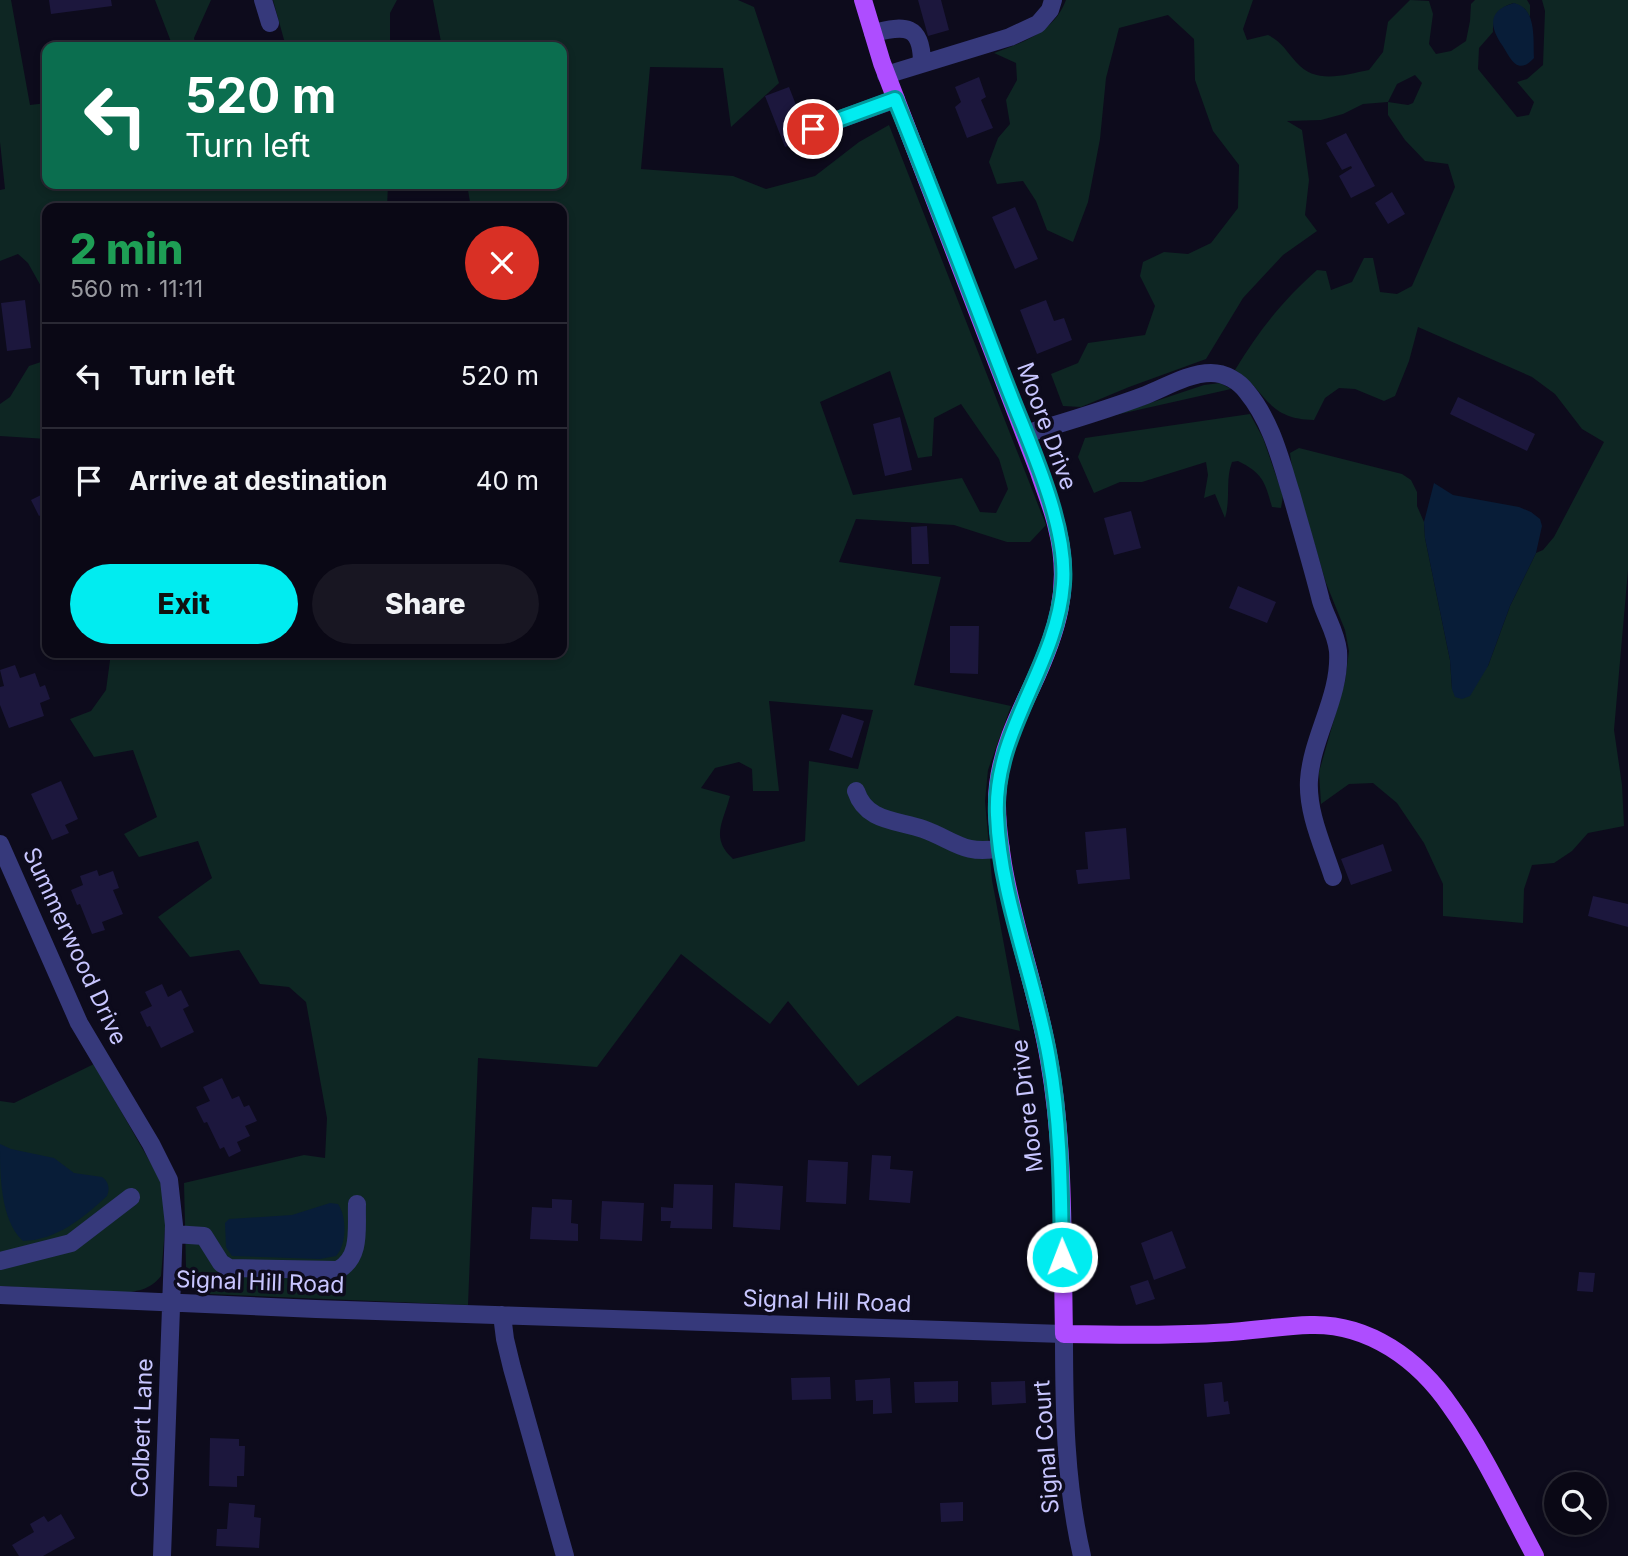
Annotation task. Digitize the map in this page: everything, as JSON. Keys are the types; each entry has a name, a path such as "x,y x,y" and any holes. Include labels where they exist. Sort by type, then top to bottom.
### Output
{"main road":[{"name":"Moore Drive","path":"863,0 886,75 1025,434 1057,527 1063,580 1055,632 1010,733 1002,760 997,815 1010,904 1040,1013 1053,1086 1060,1155 1065,1334"},
{"name":"Signal Hill Road","path":"1065,1334 1172,1336 1313,1325 1341,1327 1364,1333 1404,1355 1451,1405 1535,1556"}],"street":[{"path":"263,0 270,23"},
{"path":"886,75 1010,37 1038,24 1050,10 1053,0"},
{"path":"873,33 904,27 915,33 922,48 922,64"},
{"path":"813,129 895,99"},
{"path":"1025,434 1078,419 1199,374 1224,375 1247,391 1268,424 1280,456 1322,605 1338,649 1335,680 1309,780 1314,815 1333,877"},
{"path":"856,791 863,806 881,819 926,830 967,849 986,852 1000,848"},
{"name":"Summerwood Drive","path":"0,844 79,1023 151,1144 169,1180 174,1234 172,1303"},
{"path":"0,1261 71,1243 131,1197"},
{"path":"174,1234 204,1236 221,1263 229,1268 320,1275 338,1270 351,1258 356,1245 357,1204"},
{"name":"Signal Hill Road","path":"0,1295 1065,1334"},
{"name":"Colbert Lane","path":"162,1556 172,1303"},
{"path":"502,1315 512,1368 565,1556"},
{"name":"Signal Court","path":"1065,1334 1065,1435 1069,1481 1082,1556"}],"green space":[{"path":"0,0 11,0 30,105 42,104 42,189 388,189 387,203 42,203 42,288 28,263 18,254 0,261 0,190 5,189 0,142"},
{"path":"155,0 211,0 194,38 195,42 171,42"},
{"path":"273,0 397,0 390,13 390,42 285,42"},
{"path":"433,0 738,0 754,7 779,83 731,127 723,68 650,67 641,169 733,176 766,189 815,176 859,142 889,125 1046,525 1030,542 1007,542 954,525 856,519 839,562 941,577 914,685 1011,706 988,770 985,801 992,880 1020,1031 957,1016 858,1086 788,1001 770,1024 681,954 597,1067 478,1058 468,1305 209,1294 194,1284 186,1267 184,1183 304,1155 325,1158 327,1118 306,1002 289,987 260,984 239,950 190,957 158,917 212,878 198,841 139,857 124,834 157,817 133,750 94,757 70,719 91,711 106,690 110,658 567,658 567,203 470,203 468,189 567,189 567,42 441,42","holes":["890,371 918,458 932,456 934,418 961,404 999,459 1008,489 996,513 980,512 962,478 853,495 820,402","769,701 873,710 858,769 809,761 805,841 733,859 720,837 730,796 701,788 715,768 739,762 752,769 753,791 779,791"]},
{"path":"1066,0 1253,0 1243,29 1247,40 1268,35 1312,74 1340,76 1369,70 1383,52 1388,22 1410,0 1429,1 1433,14 1429,44 1436,54 1451,51 1466,41 1471,4 1475,0 1527,0 1530,17 1525,9 1514,3 1504,7 1494,21 1493,32 1479,48 1478,69 1517,117 1529,115 1534,102 1517,82 1527,79 1543,65 1545,11 1542,0 1628,0 1628,570 1614,730 1622,785 1624,826 1588,833 1572,851 1554,863 1532,865 1524,889 1523,923 1443,916 1443,884 1424,843 1397,803 1373,783 1349,784 1321,804 1319,772 1345,681 1349,651 1345,630 1326,583 1290,453 1299,448 1402,474 1411,480 1417,492 1417,506 1424,522 1450,660 1452,689 1488,666 1510,606 1536,553 1543,550 1554,537 1604,442 1582,429 1555,394 1532,377 1418,327 1409,361 1395,396 1384,401 1355,389 1339,388 1325,398 1314,420 1286,415 1277,410 1235,370 1272,317 1317,270 1326,271 1331,290 1352,282 1364,258 1373,258 1380,292 1397,294 1412,286 1455,187 1448,164 1425,161 1405,140 1388,115 1388,102 1363,104 1343,114 1321,120 1287,121 1302,130 1309,180 1305,215 1317,231 1283,255 1243,298 1206,359 1081,407 1063,406 1051,374 1078,363 1088,343 1145,335 1155,306 1140,276 1143,262 1164,252 1188,254 1211,243 1238,208 1239,165 1213,131 1195,80 1194,39 1168,15 1119,28 1106,78 1100,139 1088,202 1073,242 1047,230 1036,201 1023,181 997,184 989,162 998,138 1010,124 1006,100 1017,80 1016,63 994,53 1037,34 1061,11","holes":["1415,75 1422,83 1413,103 1408,105 1388,102 1397,84"]},
{"path":"42,362 42,439 0,436 0,404 10,397 29,366"},
{"path":"1220,383 1231,389 1111,416 1204,385"},
{"path":"1250,414 1263,438 1283,496 1281,508 1272,507 1261,479 1238,461 1232,462 1230,469 1225,518 1215,494 1204,498 1208,475 1206,462 1142,482 1120,482 1094,493 1078,457 1085,438"},
{"path":"94,1064 161,1181 166,1217 161,1276 142,1289 119,1293 0,1286 0,1101 14,1103"}],"water":[{"path":"1514,3 1527,11 1532,26 1534,58 1523,66 1511,59 1493,25 1495,14"},
{"path":"1434,483 1453,495 1519,507 1540,519 1542,526 1536,553 1510,606 1488,666 1470,696 1462,699 1455,697 1452,689 1450,660 1425,538 1424,522"},
{"path":"0,1144 54,1158 74,1173 102,1177 108,1186 107,1196 79,1220 58,1232 47,1237 23,1241 15,1232 6,1209 1,1182"},
{"path":"330,1203 338,1204 344,1223 344,1238 336,1256 320,1259 232,1256 226,1247 225,1223 229,1219 292,1215"}],"building":[{"path":"49,0 111,0 112,6 51,14"},
{"path":"918,0 941,0 949,30 928,36"},
{"path":"979,77 986,97 981,100 993,128 967,138 955,107 961,102 955,87"},
{"path":"789,87 809,138 785,147 765,96"},
{"path":"1346,133 1375,186 1351,198 1339,176 1352,168 1351,166 1342,170 1326,143"},
{"path":"1392,192 1405,214 1388,224 1375,203"},
{"path":"1015,207 1038,259 1015,269 992,217"},
{"path":"25,300 31,348 7,351 1,303"},
{"path":"1046,300 1054,321 1064,318 1072,340 1037,354 1020,310"},
{"path":"1458,397 1535,434 1527,451 1450,414"},
{"path":"900,417 912,470 885,476 873,424"},
{"path":"42,494 42,514 39,516 31,500"},
{"path":"1131,511 1141,548 1114,555 1104,518"},
{"path":"927,526 929,564 912,564 911,527"},
{"path":"1238,586 1276,602 1267,623 1229,608"},
{"path":"950,626 979,626 978,674 950,673"},
{"path":"15,665 20,678 35,673 40,687 45,685 50,699 40,703 44,716 9,728 0,705 0,687 4,686 0,670"},
{"path":"842,714 864,721 852,758 829,750"},
{"path":"61,781 78,819 65,825 69,833 52,840 31,794"},
{"path":"1126,828 1130,879 1078,884 1076,870 1088,869 1085,832"},
{"path":"1383,844 1392,871 1351,885 1341,859"},
{"path":"97,870 99,876 113,871 119,888 113,890 123,914 102,922 105,930 92,934 71,890 83,885 80,876"},
{"path":"1593,896 1628,904 1628,927 1588,916"},
{"path":"162,984 168,997 181,990 189,1006 183,1009 194,1032 161,1048 140,1012 152,1006 145,992"},
{"path":"222,1078 232,1099 239,1096 244,1107 249,1105 257,1121 245,1126 250,1136 237,1142 241,1151 229,1157 224,1147 220,1149 207,1122 204,1123 196,1107 210,1101 203,1087"},
{"path":"872,1155 891,1156 890,1169 913,1171 910,1203 869,1200"},
{"path":"808,1160 848,1162 846,1204 806,1202"},
{"path":"735,1183 783,1186 780,1230 733,1227"},
{"path":"674,1184 713,1185 712,1229 670,1228 671,1221 661,1221 661,1207 673,1208"},
{"path":"552,1199 572,1200 571,1223 578,1224 578,1241 530,1239 532,1207 552,1208"},
{"path":"602,1201 644,1203 642,1241 600,1239"},
{"path":"1172,1231 1186,1268 1154,1280 1141,1243"},
{"path":"1579,1272 1595,1273 1593,1292 1577,1291"},
{"path":"1148,1280 1155,1299 1136,1305 1130,1286"},
{"path":"830,1377 831,1399 792,1400 791,1378"},
{"path":"890,1378 892,1413 873,1414 873,1400 856,1401 855,1380"},
{"path":"958,1381 958,1402 915,1403 914,1382"},
{"path":"1025,1381 1026,1403 992,1405 991,1382"},
{"path":"1222,1382 1224,1402 1228,1401 1230,1414 1207,1417 1204,1384"},
{"path":"210,1438 239,1439 239,1446 245,1446 244,1476 237,1476 237,1487 209,1486"},
{"path":"963,1502 963,1521 941,1522 940,1503"},
{"path":"229,1503 255,1505 254,1517 261,1518 259,1548 216,1546 217,1529 227,1529"},
{"path":"61,1514 75,1538 43,1556 19,1556 12,1545 34,1532 30,1524 44,1516 48,1522"}],"route":[{"path":"813,129 895,99 955,250 1039,472 1057,527 1062,553 1061,606 1048,652 1010,733 1002,760 997,815 1010,904 1040,1013 1053,1086 1060,1155 1062,1257"}]}
